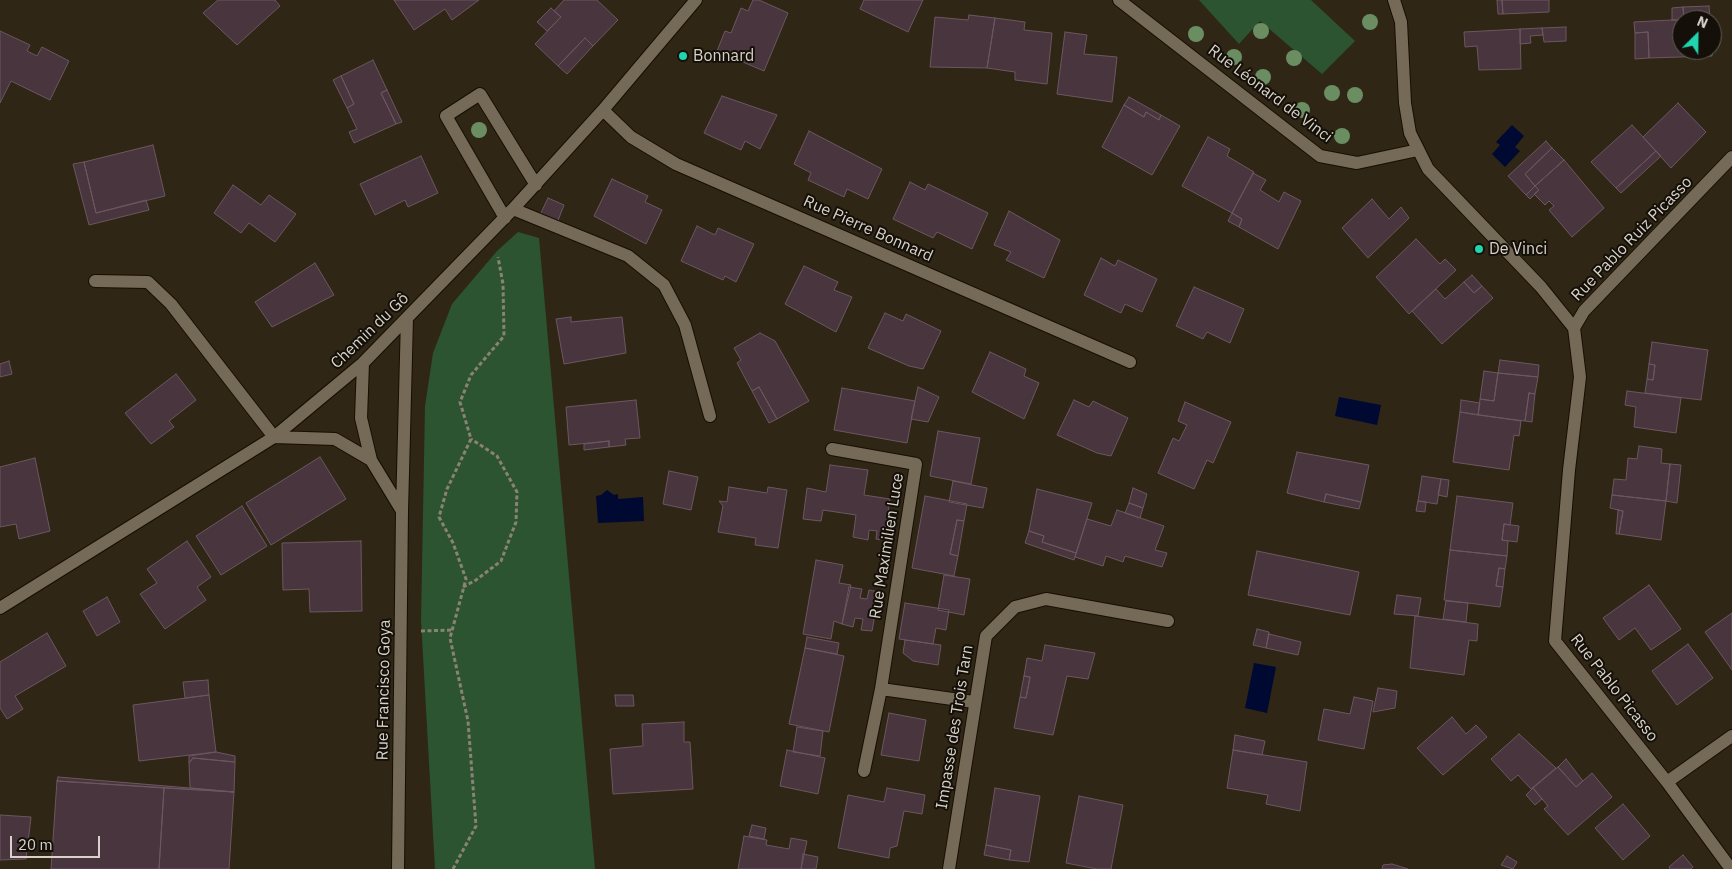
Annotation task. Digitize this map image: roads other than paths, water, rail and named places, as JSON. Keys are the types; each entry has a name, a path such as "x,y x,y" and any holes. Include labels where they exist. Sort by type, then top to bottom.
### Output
{"street":[{"name":"Chemin du Gô","path":"0,608 274,437 363,363 536,185 603,110 696,0"},
{"name":"Rue Léonard de Vinci","path":"1119,0 1320,156 1357,163 1418,150"},
{"path":"1394,0 1401,22 1405,104 1410,133 1428,169 1541,287 1574,328"},
{"path":"536,185 480,94 446,116 509,214 628,256 664,285 685,325 710,416"},
{"name":"Rue Pierre Bonnard","path":"603,110 631,137 676,164 1130,362"},
{"name":"Rue Pablo Ruiz Picasso","path":"1569,470 1580,377 1574,328 1584,311 1732,158"},
{"path":"95,281 148,282 171,304 274,437 335,439 371,460"},
{"name":"Rue Francisco Goya","path":"398,869 400,631 407,318"},
{"path":"363,363 361,418 371,460 402,511"},
{"name":"Rue Maximilien Luce","path":"832,448 916,464 881,689 864,771"},
{"name":"Rue Pablo Picasso","path":"1569,470 1556,641 1667,782 1732,869"},
{"name":"Impasse des Trois Tarn","path":"949,869 974,702 986,636 1015,607 1046,599 1168,621"},
{"path":"881,689 974,702"},
{"path":"1667,782 1732,736"}],"water":[{"path":"1512,125 1524,136 1515,147 1520,151 1505,167 1492,154 1500,145 1496,142"},
{"path":"1339,397 1381,405 1377,425 1335,416"},
{"path":"607,490 614,495 618,494 618,499 643,497 644,521 598,523 596,496 601,495"},
{"path":"1254,663 1276,667 1267,713 1245,708"}],"place":[{"name":"Bonnard","path":"683,56"},
{"name":"De Vinci","path":"1479,249"}]}
